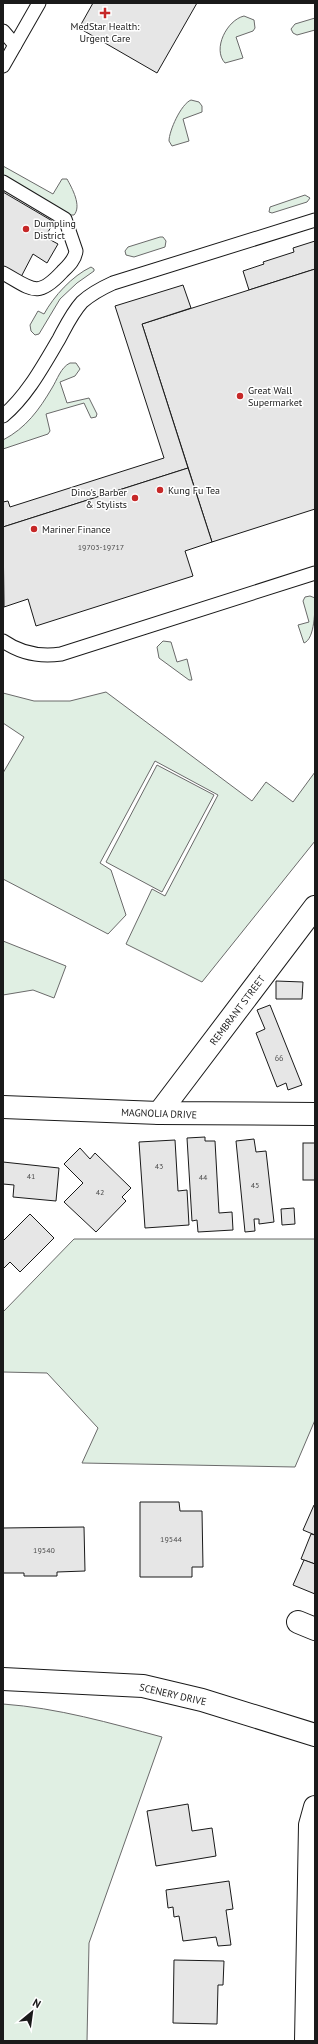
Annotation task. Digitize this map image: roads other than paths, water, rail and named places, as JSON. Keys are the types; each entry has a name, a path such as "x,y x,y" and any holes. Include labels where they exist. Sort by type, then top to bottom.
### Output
{"street":[{"name":"REMBRANT STREET","path":"159,1113 315,907"},
{"name":"MAGNOLIA DRIVE","path":"3,1107 159,1113 315,1114"},
{"name":"SCENERY DRIVE","path":"3,1679 143,1686 202,1700 315,1735"},
{"path":"306,2041 310,1824 315,1807"}],"lane":[{"path":"3,66 39,3"},
{"path":"3,31 15,45"},
{"path":"3,182 64,219 76,251 72,261 51,284 44,288 32,289 3,273"},
{"path":"3,416 15,406 28,389 72,316 82,302 91,295 113,283 315,220"},
{"path":"3,641 12,647 30,653 45,655 61,654 315,573"}],"place":[{"name":"MedStar Health: Urgent Care","path":"105,13"},
{"name":"Dumpling District","path":"26,229"},
{"name":"Great Wall Supermarket","path":"240,396"},
{"name":"Kung Fu Tea","path":"160,490"},
{"name":"Dino's Barber & Stylists","path":"135,498"},
{"name":"Mariner Finance","path":"34,529"}]}
